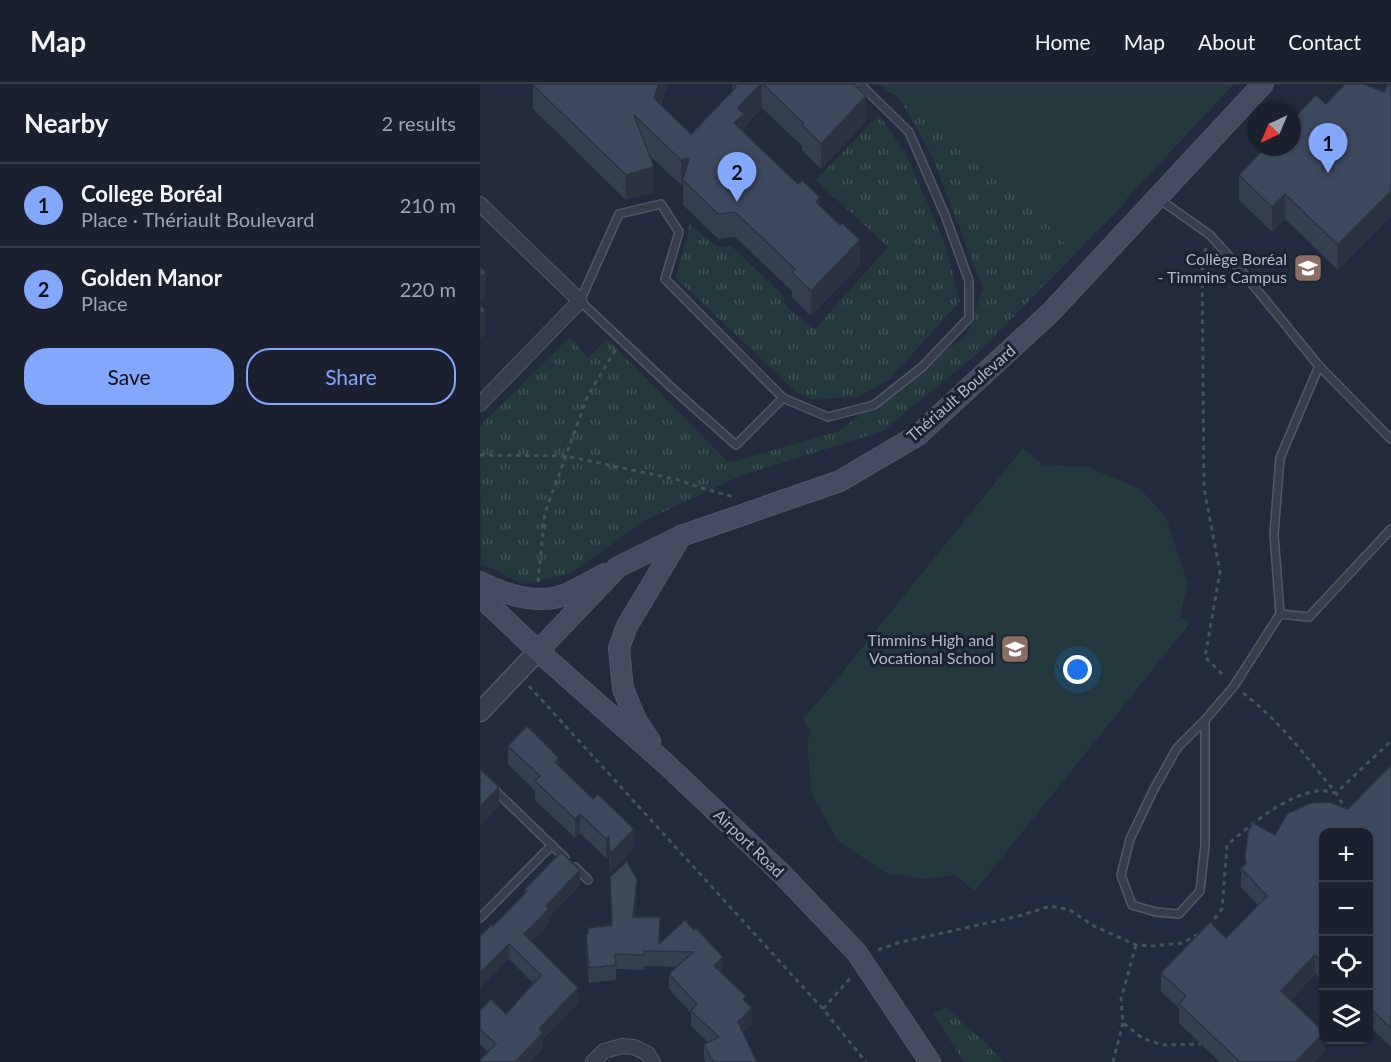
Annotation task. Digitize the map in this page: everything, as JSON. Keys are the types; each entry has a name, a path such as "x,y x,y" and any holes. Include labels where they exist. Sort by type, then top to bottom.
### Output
{"main road":[{"name":"Thériault Boulevard","path":"538,651 618,567 681,536 840,481 918,435 1051,312 1263,84"},
{"path":"666,764 636,720 623,689 618,648 627,626 681,536"},
{"path":"480,582 506,593 536,600 565,595 618,567"},
{"name":"Airport Road","path":"480,596 538,651 666,764 782,874 857,953 930,1062"}],"street":[{"path":"480,204 580,300 480,404"},
{"path":"480,712 538,651"},
{"path":"593,1062 604,1052 622,1046 634,1047 648,1054 653,1062"}],"lane":[{"path":"783,398 736,445 673,389 580,300 619,214 661,204 679,232 665,279 783,398 828,417 874,405 922,367 969,318 969,281 945,215 909,132 861,84"},
{"path":"1157,198 1210,235 1318,366 1391,439"},
{"path":"1205,720 1205,845 1200,891 1179,914 1156,912 1132,905 1121,875 1130,839 1154,789 1177,748 1234,686 1280,614 1274,534 1280,458 1318,366"},
{"path":"1280,614 1309,617 1391,529"},
{"path":"480,776 588,880"},
{"path":"480,918 552,845"}],"path":[{"path":"1210,235 1202,263 1204,489 1220,572 1205,657 1234,686 1263,708 1294,742 1336,793 1351,818"},
{"path":"536,600 545,513 588,395 622,340"},
{"path":"480,455 566,456 675,479 739,498"},
{"path":"517,674 823,1009 866,1062"},
{"path":"1336,793 1391,741"},
{"path":"1227,845 1247,828 1288,800 1318,790 1336,793"},
{"path":"823,1009 880,948 1019,916 1050,906 1070,910 1094,926 1136,945 1121,999 1123,1023 1113,1062"},
{"path":"1123,1023 1142,1038 1162,1045 1201,1044"}],"green space":[{"path":"878,84 905,84 1107,184 1126,202 979,352 883,431 740,476 646,520 571,573 524,584 481,564 480,426 570,337 588,358 607,339 729,463 839,431 967,335 983,289 932,156 900,99"},
{"path":"905,84 1234,84 1074,255 1056,233"},
{"path":"879,115 906,154 944,242 960,301 890,379 858,397 811,399 796,392 676,278 690,224 717,247 731,246 782,294 786,306 815,329 888,247 816,180"},
{"path":"1023,448 1043,465 1088,467 1140,489 1166,517 1188,584 1180,616 1190,623 975,891 954,875 922,879 886,873 838,841 812,796 807,742 811,732 803,719"},
{"path":"946,1008 986,1043 1003,1062 964,1062 933,1013"}],"building":[{"path":"533,84 659,84 654,98 691,134 736,87 733,84 761,84 738,108 744,114 734,123 798,184 802,180 820,197 816,202 860,240 811,291 792,272 795,269 735,212 718,214 683,180 689,158 681,160 634,115 654,167 626,175"},
{"path":"763,84 854,84 866,96 821,144"},
{"path":"1345,84 1364,84 1384,92 1388,84 1391,84 1391,191 1338,245 1285,194 1272,207 1239,175 1257,156 1301,156 1301,111 1316,95 1326,104"},
{"path":"480,267 486,272 480,278"},
{"path":"480,305 485,310 480,315"},
{"path":"527,726 559,758 555,762 593,799 598,794 634,829 610,854 609,836 606,839 580,814 575,819 535,781 540,776 508,746"},
{"path":"1391,765 1391,1028 1373,1011 1373,828 1319,828 1319,959 1315,955 1281,991 1319,1027 1319,1038 1296,1062 1240,1062 1179,1004 1186,996 1161,973 1210,922 1226,938 1267,896 1241,868 1246,864 1248,832 1253,823 1275,835 1287,814 1310,803 1330,802 1348,809"},
{"path":"480,769 499,787 480,807"},
{"path":"561,852 580,870 546,906 549,909 524,934 578,988 539,1029 543,1033 515,1062 480,1062 496,1044 480,1029 480,1011 491,999 506,1014 541,975 509,944 480,973 480,936 527,891 525,889"},
{"path":"627,861 637,880 633,917 660,917 659,944 685,920 694,930 696,928 723,957 714,966 746,996 743,999 752,1008 738,1022 757,1062 713,1062 704,1044 719,1037 691,1011 697,1004 669,974 693,952 644,951 644,955 615,954 616,965 589,968 586,934 588,928 612,925 610,877"}],"place":[{"name":"College Boréal","path":"1328,173"},
{"name":"Golden Manor","path":"737,202"},
{"name":"Collège Boréal - Timmins Campus","path":"1308,268"},
{"name":"Timmins High and Vocational School","path":"1015,649"}]}
